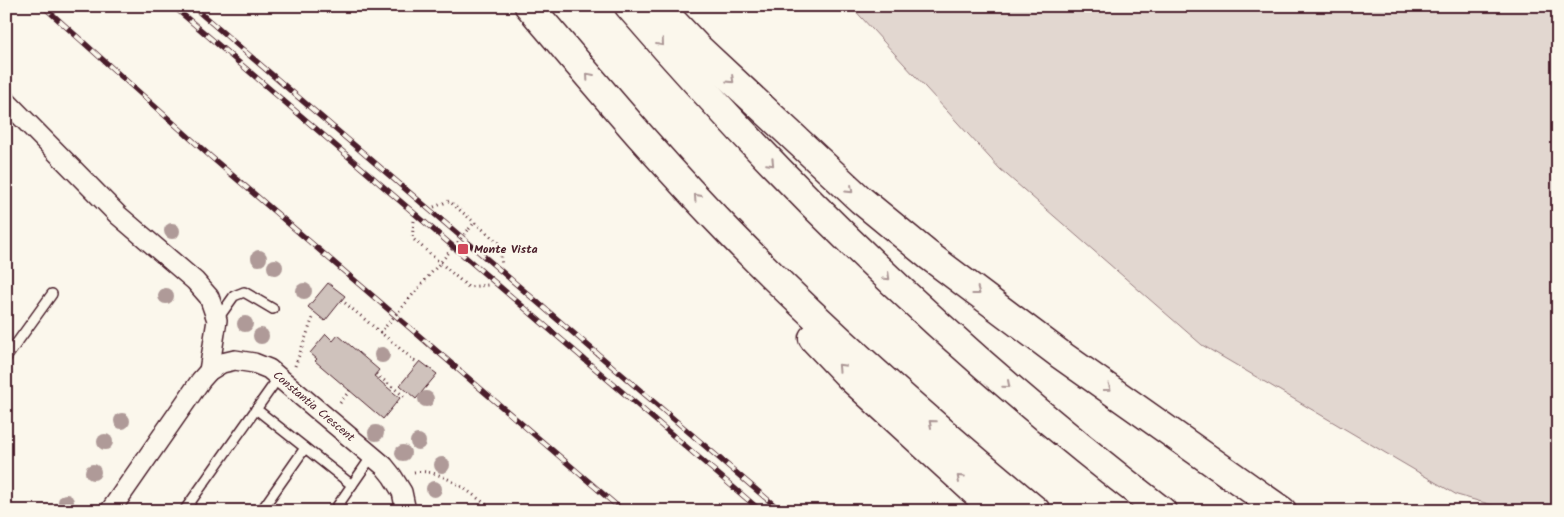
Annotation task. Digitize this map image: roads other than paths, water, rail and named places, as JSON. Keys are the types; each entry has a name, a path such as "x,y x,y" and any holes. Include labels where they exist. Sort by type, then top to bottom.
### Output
{"highway":[{"path":"529,6 629,123 730,233 879,376 1036,511"},
{"path":"629,6 762,154 891,281 1026,402 1162,511"},
{"path":"658,6 696,46 861,200 928,255 1061,355 1282,511"},
{"path":"730,233 787,308 850,377 996,511"}],"street":[{"path":"6,101 118,215 195,281 209,297 217,320 210,371"},
{"name":"Constantia Crescent","path":"110,511 201,380 222,363 235,360 254,363 269,369 372,456 392,476 402,492 406,511"}],"lane":[{"path":"217,320 234,296 244,292 273,309"},
{"path":"6,358 52,294"},
{"path":"184,511 256,409 283,381"},
{"path":"256,409 352,485"},
{"path":"261,511 305,448"},
{"path":"334,511 372,456"}],"railway":[{"path":"43,6 210,156 623,511"},
{"path":"173,6 761,511"},
{"path":"192,6 781,511"}],"place":[{"name":"Monte Vista","path":"463,249"}]}
